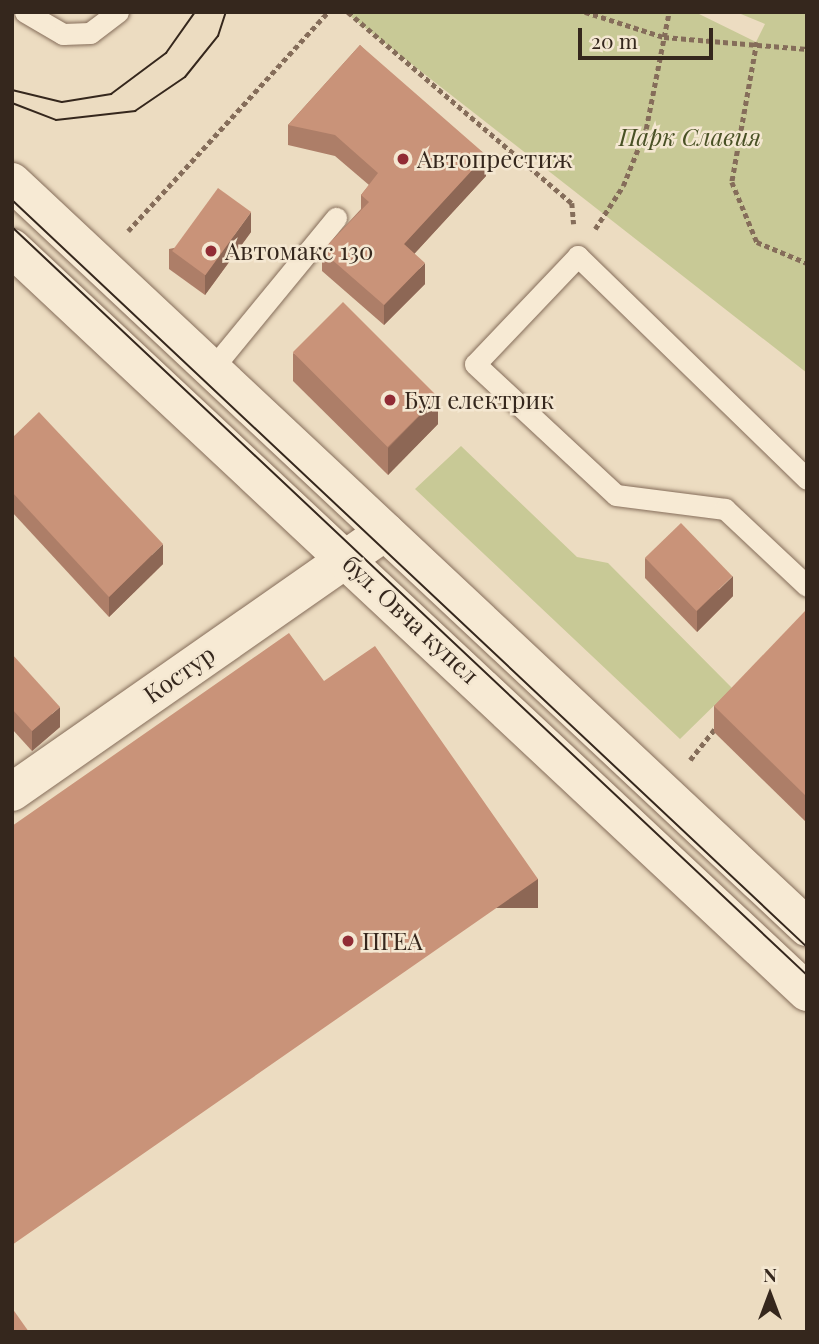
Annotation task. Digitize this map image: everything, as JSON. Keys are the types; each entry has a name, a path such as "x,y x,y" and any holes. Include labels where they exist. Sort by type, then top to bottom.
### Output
{"main road":[{"name":"бул. Овча купел","path":"12,183 807,927"},
{"name":"бул. Овча купел","path":"12,248 807,992"},
{"name":"Костур","path":"12,792 385,532"}],"lane":[{"path":"25,12 63,34 90,33 118,12"},
{"path":"211,370 336,218"},
{"path":"807,479 578,256 475,364 616,495 725,509 807,586"}],"path":[{"path":"124,236 328,12"},
{"path":"348,12 572,203 578,256"},
{"path":"585,12 664,37 807,49"},
{"path":"578,256 623,186 646,129 669,12"},
{"path":"757,43 732,182 757,242 807,263"},
{"path":"684,769 728,714"}],"green space":[{"name":"Парк Славия","path":"345,12 695,12 756,42 765,24 736,12 807,12 807,373"},
{"path":"461,446 577,557 608,563 732,688 680,739 415,489"}],"building":[{"name":"Автопрестиж","path":"360,45 486,155 404,244 425,263 384,305 322,251 369,202 361,195 378,173 335,135 288,125"},
{"path":"218,188 251,212 205,275 172,251"},
{"path":"343,302 438,397 388,447 293,352"},
{"path":"39,412 163,544 109,597 12,492 12,438"},
{"path":"681,523 732,576 696,611 645,558"},
{"path":"805,611 807,613 807,797 714,706"},
{"path":"289,633 324,681 375,646 538,879 12,1245 12,826"},
{"path":"12,654 60,707 32,731 12,709"},
{"path":"12,1308 29,1332 12,1332"}],"tram line":[{"path":"12,90 62,102 111,94 166,53 195,12"},
{"path":"12,103 56,120 135,111 185,77 218,36 226,12"},
{"path":"12,200 807,947"},
{"path":"12,227 807,975"}],"place":[{"name":"Автопрестиж","path":"403,159"},
{"name":"Автомакс 130","path":"211,251"},
{"name":"Бул електрик","path":"390,400"},
{"name":"ПГЕА","path":"348,941"}]}
